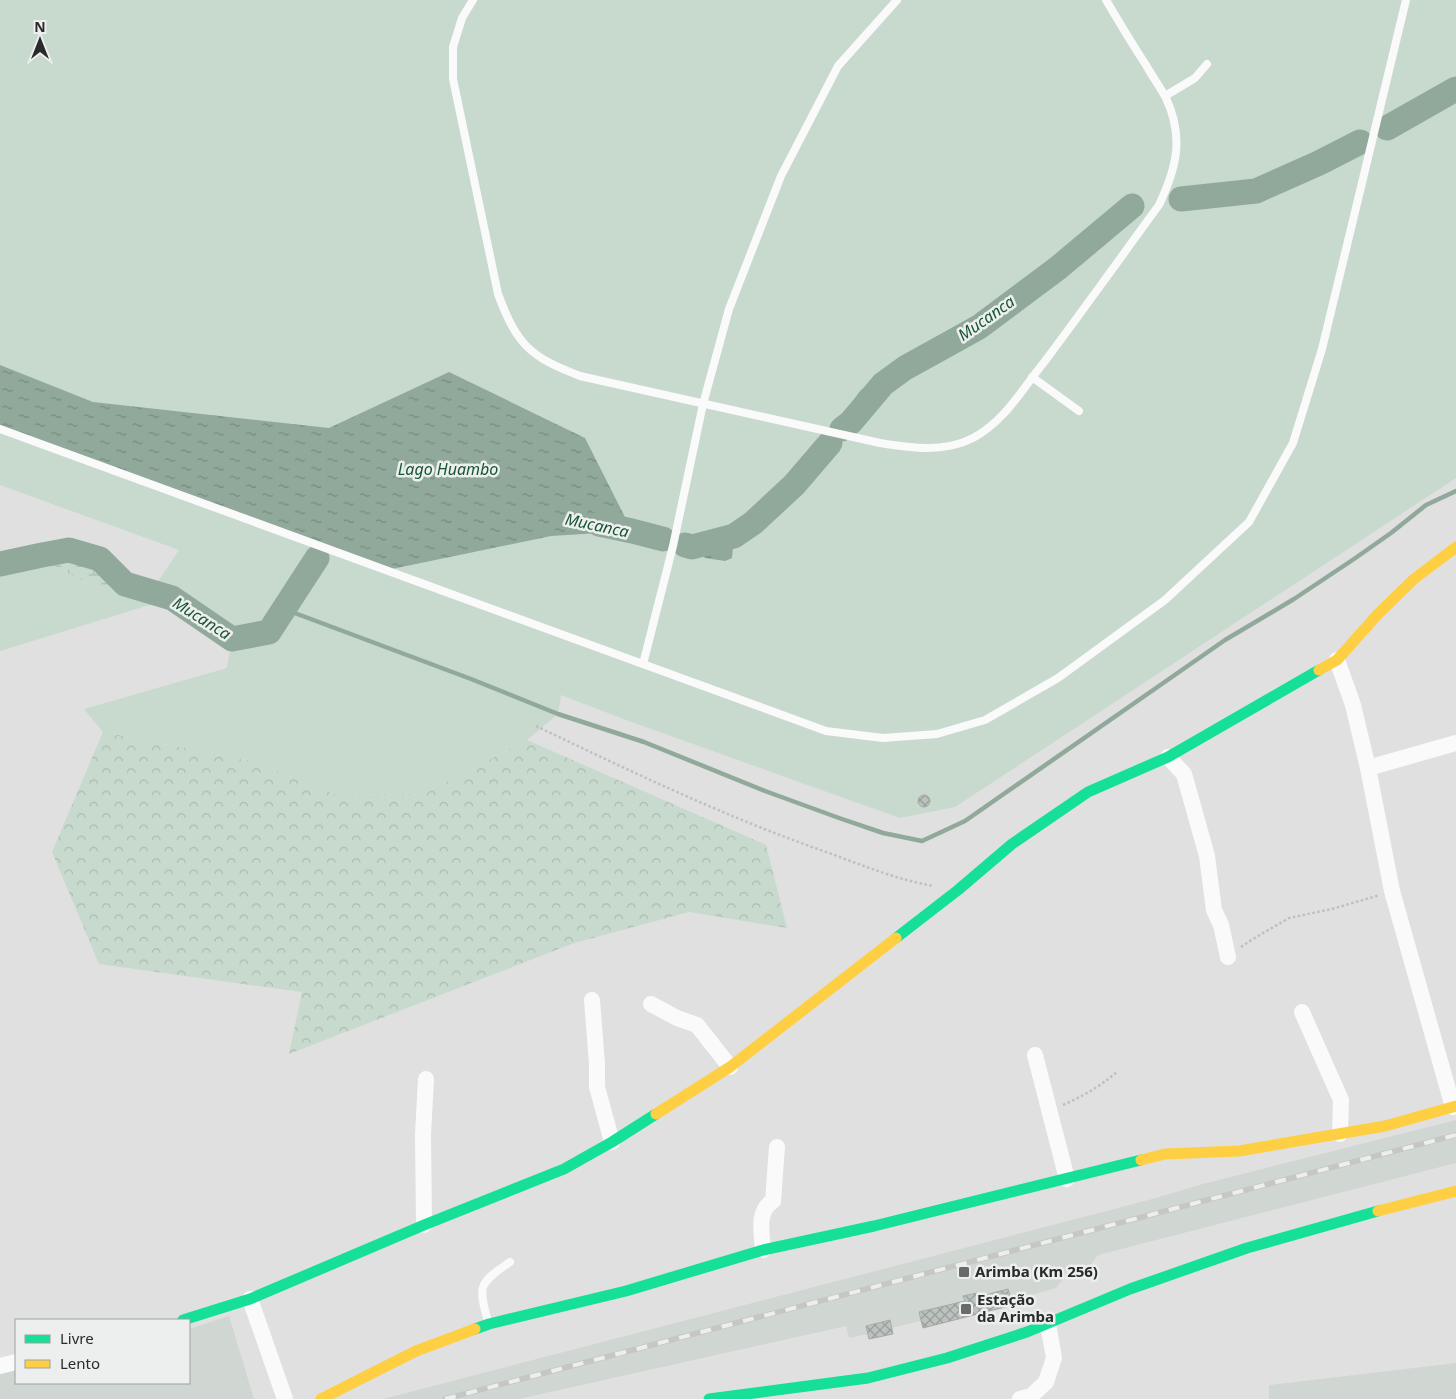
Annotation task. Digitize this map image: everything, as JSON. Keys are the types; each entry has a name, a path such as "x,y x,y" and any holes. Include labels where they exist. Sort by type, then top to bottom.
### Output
{"street":[{"path":"186,1319 250,1299 424,1225 564,1169 612,1142 730,1067 958,890 1012,844 1088,792 1168,757 1337,660 1378,614 1414,579 1456,547"},
{"path":"321,1399 416,1351 489,1324 626,1291 763,1250 874,1226 1165,1154 1239,1151 1385,1126 1455,1107 1392,891 1368,768 1353,705 1337,660"},
{"path":"1368,768 1456,743"},
{"path":"1168,757 1184,774 1207,856 1214,910 1221,925 1228,957"},
{"path":"592,1000 597,1087 612,1142"},
{"path":"651,1004 677,1018 697,1025 730,1067"},
{"path":"1302,1012 1341,1100 1340,1134"},
{"path":"1035,1055 1067,1179"},
{"path":"424,1225 423,1134 426,1079"},
{"path":"763,1250 762,1214 767,1205 773,1201 777,1147"},
{"path":"709,1399 868,1378 947,1358 1027,1332 1130,1289 1247,1248 1413,1201 1456,1191"},
{"path":"250,1299 285,1399"},
{"path":"1028,1398 1046,1382 1054,1358 1048,1324"},
{"path":"0,1366 15,1362"}],"lane":[{"path":"473,0 462,18 453,47 453,79 498,294 520,340 537,356 557,367 580,376 880,443 912,448 944,448 972,438 1000,420 1148,220 1163,196 1174,170 1176,131 1172,114 1165,96 1106,0"},
{"path":"643,664 673,546 703,404 729,309 781,176 838,66 897,0"},
{"path":"0,429 826,730 883,738 936,734 985,720 1058,678 1165,600 1249,522 1293,443 1322,349 1406,0"},
{"path":"1165,96 1195,78 1207,64"},
{"path":"1032,378 1079,411"},
{"path":"489,1324 483,1301 483,1287 490,1278 510,1262"}],"path":[{"path":"536,726 653,782 795,842 909,882 958,890"},
{"path":"1228,957 1253,939 1289,918 1332,909 1392,891"},
{"path":"1050,1111 1081,1097 1105,1082 1118,1071"}],"shaded area":[{"path":"1456,1120 1456,1163 1098,1255 1088,1268 1072,1268 1056,1288 1012,1301 1013,1305 923,1328 921,1321 892,1328 889,1320 866,1325 868,1334 849,1338 846,1326 519,1399 383,1399 1145,1201 1203,1184"},
{"path":"229,1316 254,1399 0,1399 0,1372 15,1368 15,1384 190,1384 190,1329"},
{"path":"1456,1363 1456,1399 1269,1399 1269,1385"}],"green space":[{"path":"0,0 1456,0 1456,478 955,807 900,818 561,695 558,714 527,740 424,794 337,795 250,761 103,732 84,709 227,668 232,639 182,592 155,586 179,550 0,485"},
{"path":"67,542 91,545 138,582 182,592 232,639 172,598 129,596 93,586 55,566 17,570 0,575 0,553"},
{"path":"55,566 93,586 129,596 172,598 0,651 0,575 17,570"},
{"path":"103,732 250,761 337,795 424,794 527,740 766,845 787,928 689,912 574,943 289,1054 302,992 99,964 52,852"}],"water":[{"name":"Lago Huambo","path":"0,365 93,402 329,428 449,372 585,438 632,531 551,536 387,570 0,429"},
{"path":"879,381 883,386 873,415 859,422 851,422 851,408 857,396 862,389 870,388"},
{"path":"711,533 734,536 732,558 725,561 705,558 692,547 693,539"}],"building":[{"path":"924,795 930,801 924,807 918,801"},
{"name":"Estação da Arimba","path":"1008,1289 1013,1305 923,1328 919,1312 965,1301 963,1296 977,1293 978,1297"},
{"path":"890,1320 893,1334 869,1339 866,1326"}],"waterway":[{"name":"Mucanca","path":"1387,128 1456,89"},
{"name":"Mucanca","path":"1181,199 1256,191 1319,163 1360,142"},
{"name":"Mucanca","path":"842,429 851,422 883,384 905,368 979,327 1058,268 1132,206"},
{"name":"Mucanca","path":"685,545 692,547 734,536 753,523 794,485 830,443"},
{"path":"284,609 471,679 558,714 644,742 765,791 839,818 883,833 922,841 965,821 1225,640 1294,599 1354,559 1426,505 1456,491"},
{"name":"Mucanca","path":"599,524 663,539"},
{"name":"Mucanca","path":"0,564 69,550 100,559 125,584 172,598 232,639 269,632 317,558"}],"railway":[{"path":"445,1399 1456,1135"}],"traffic: fast":[{"path":"896,938 958,890 1012,844 1088,792 1168,757 1319,670"},
{"path":"186,1319 250,1299 424,1225 564,1169 656,1114"},
{"path":"475,1329 626,1291 763,1250 874,1226 1141,1160"},
{"path":"709,1399 868,1378 947,1358 1027,1332 1130,1289 1247,1248 1378,1211"}],"traffic: slow":[{"path":"1319,670 1337,660 1378,614 1414,579 1456,547"},
{"path":"656,1114 730,1067 896,938"},
{"path":"1141,1160 1165,1154 1239,1151 1385,1126 1456,1106"},
{"path":"1378,1211 1456,1191"},
{"path":"321,1399 416,1351 475,1329"}],"place":[{"name":"Arimba (Km 256)","path":"964,1272"},
{"name":"Estação da Arimba","path":"966,1309"}]}
